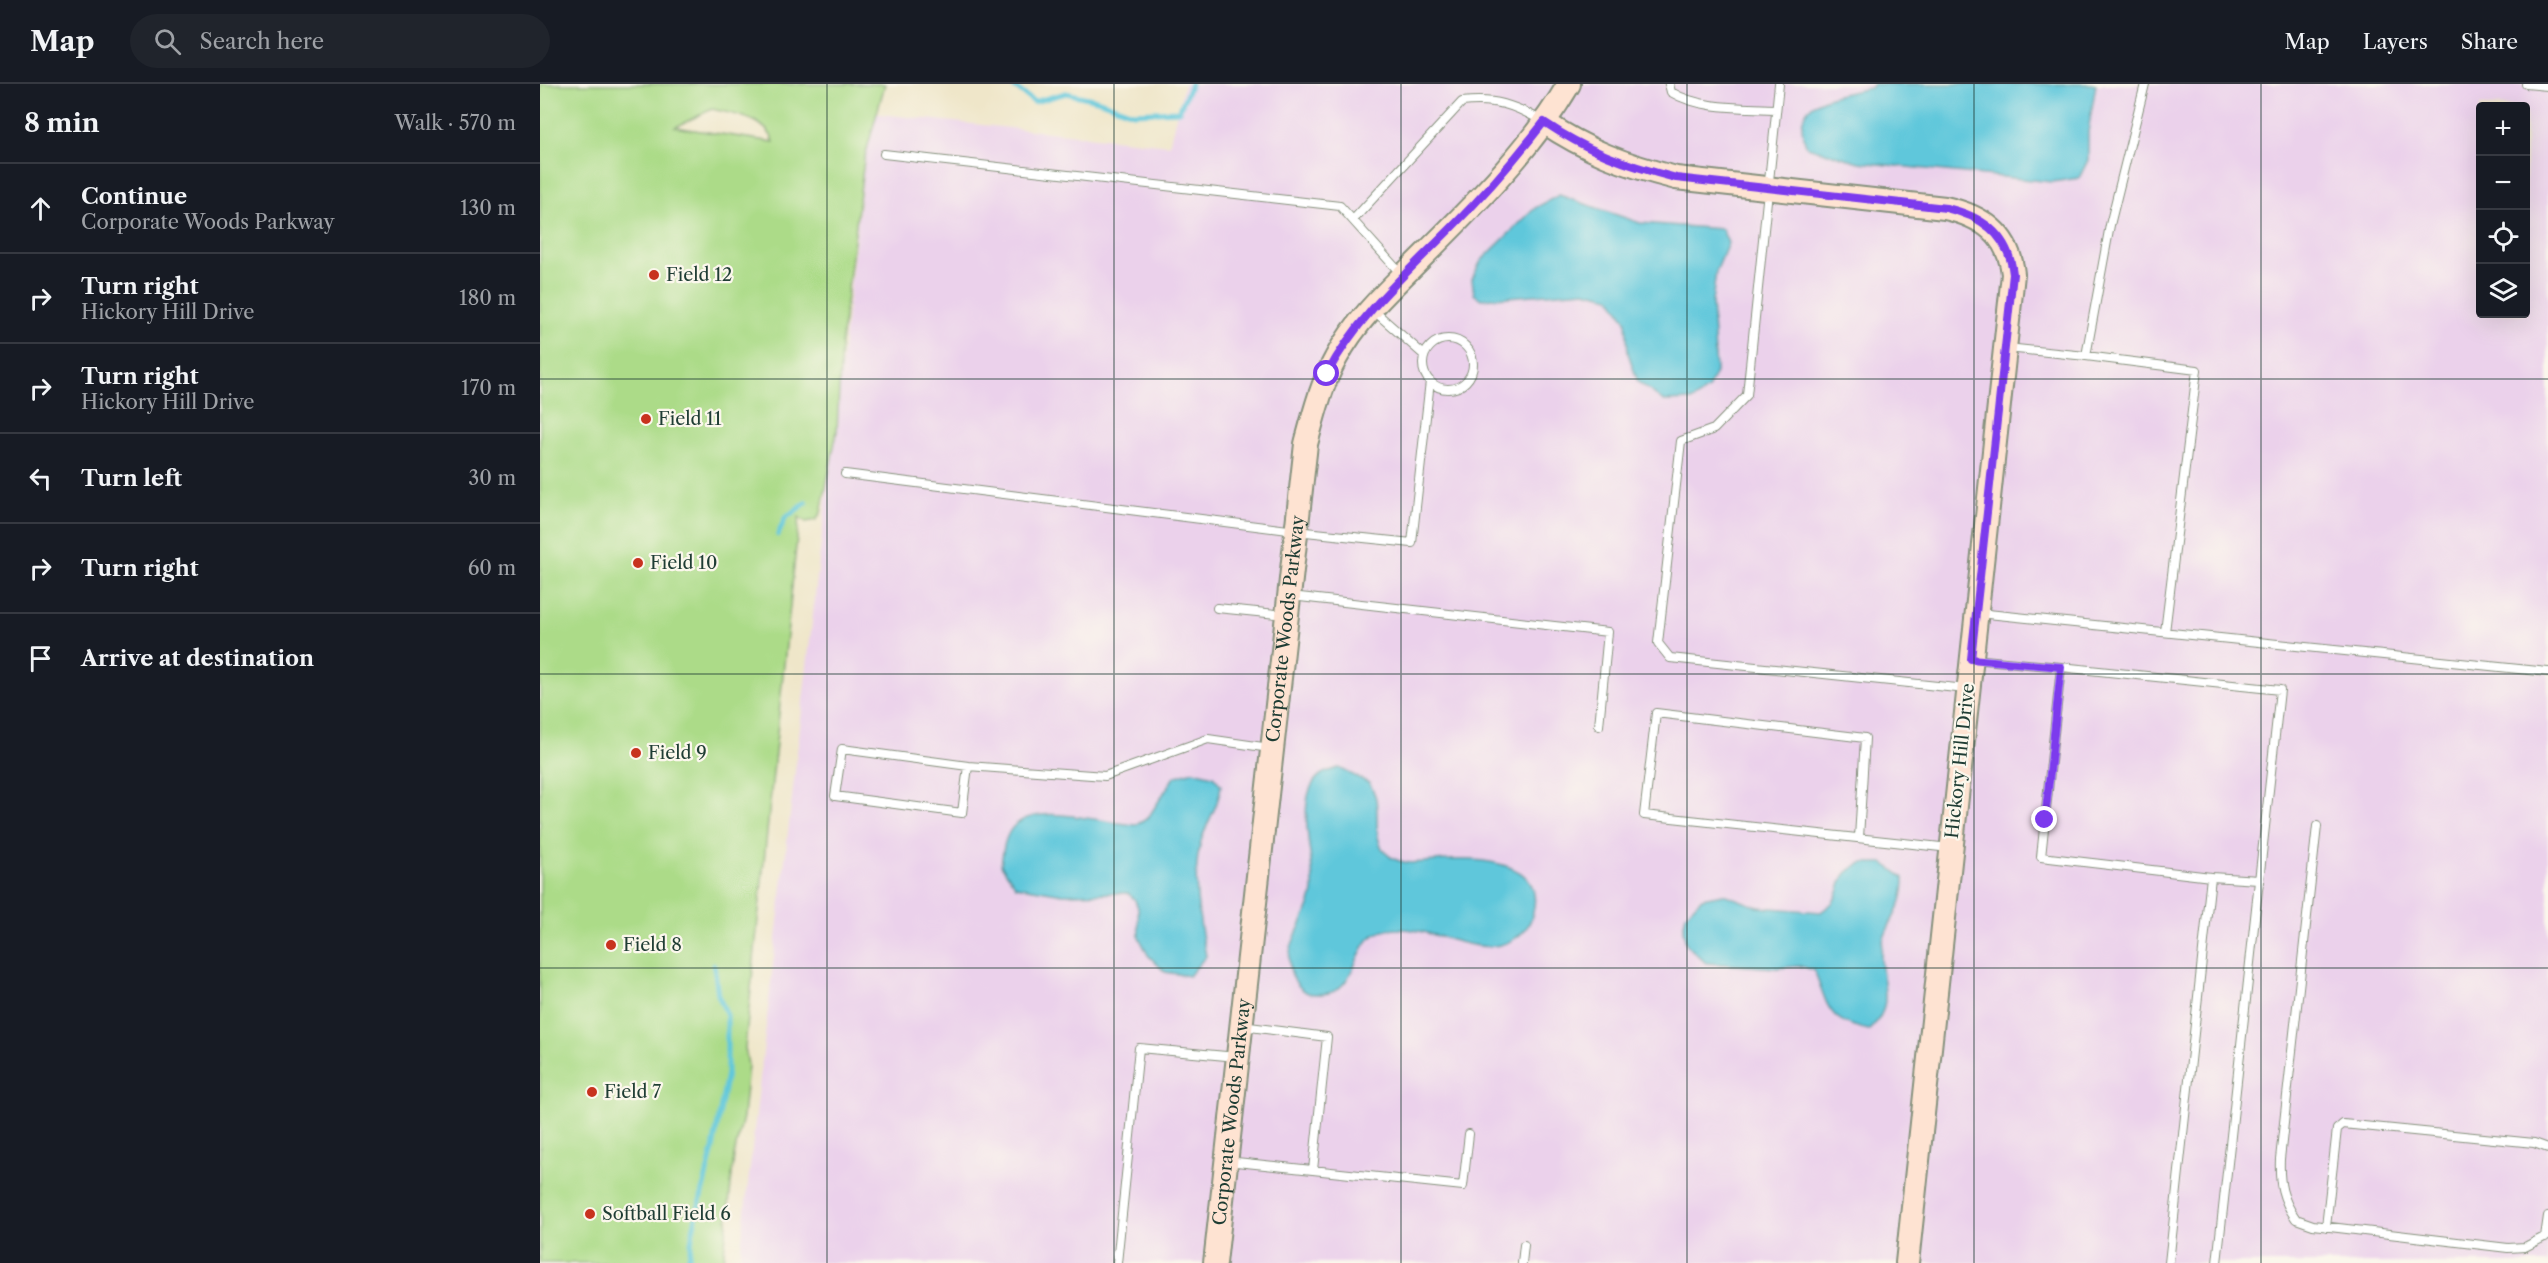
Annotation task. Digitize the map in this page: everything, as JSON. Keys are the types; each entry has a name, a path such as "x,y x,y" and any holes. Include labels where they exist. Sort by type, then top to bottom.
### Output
{"street":[{"name":"Corporate Woods Parkway","path":"1215,1263 1306,444 1316,404 1337,355 1372,309 1514,160 1544,122 1569,84"},
{"name":"Hickory Hill Drive","path":"1544,122 1576,144 1646,171 1676,178 1966,212 1982,220 1997,233 2012,262 2013,274 1907,1263"}],"lane":[{"path":"1669,84 1671,92 1680,97 1705,104 1776,109"},
{"path":"1779,84 1747,395 1714,429 1681,441 1658,643 1670,658 1968,690"},
{"path":"2086,356 2109,225 2145,84"},
{"path":"2526,84 2548,86"},
{"path":"1353,220 1462,102 1482,99 1514,105 1544,122"},
{"path":"884,154 1340,206 1403,276"},
{"path":"1372,309 1424,355"},
{"path":"1443,339 1460,341 1471,354 1471,371 1461,385 1445,388 1430,381 1423,369 1424,355 1428,348 1443,339"},
{"path":"2005,347 2197,370 2165,632"},
{"path":"845,474 1296,531 1413,543 1430,381"},
{"path":"1217,608 1288,606 1608,632 1599,726"},
{"path":"1976,612 2548,672"},
{"path":"1971,659 2280,690 2217,1263"},
{"path":"2061,667 2041,858 2211,877 2259,880"},
{"path":"1859,838 1865,738 1656,713 1644,815 1951,848"},
{"path":"968,766 962,813 835,796 842,749 968,766 1105,776 1208,739 1272,748"},
{"path":"2317,826 2279,1183 2285,1204 2296,1219 2326,1227 2508,1248 2525,1247 2547,1236 2548,1216"},
{"path":"2169,1263 2211,877"},
{"path":"1241,1026 1327,1037 1312,1170"},
{"path":"1118,1263 1140,1048 1237,1057"},
{"path":"2326,1227 2337,1129 2343,1124 2534,1143 2548,1148"},
{"path":"1226,1161 1463,1186 1469,1134"},
{"path":"1522,1263 1524,1245"}],"shaded area":[{"path":"1184,84 2548,84 2548,1263 739,1263 870,113 1169,145"}],"green space":[{"path":"540,84 885,84 864,160 841,344 837,431 821,513 816,520 806,522 799,517 745,1048 748,1065 743,1117 734,1155 723,1263 540,1263","holes":["712,109 757,122 770,134 774,142 675,127"]}],"water":[{"path":"1874,84 2096,84 2088,132 2088,160 2079,178 2052,182 1859,162 1807,147 1802,131 1803,118 1809,109 1830,97 1870,88"},
{"path":"1559,195 1640,223 1722,229 1728,243 1716,272 1712,302 1716,372 1708,389 1693,400 1664,401 1638,382 1628,353 1626,321 1610,297 1585,291 1481,299 1474,294 1472,279 1481,261 1535,208"},
{"path":"1339,768 1369,783 1376,799 1379,841 1381,847 1391,858 1416,863 1442,860 1487,862 1513,868 1523,875 1530,883 1534,894 1534,909 1523,932 1509,942 1494,946 1478,946 1413,930 1386,930 1369,939 1351,973 1339,988 1319,994 1308,993 1300,988 1290,969 1289,957 1311,902 1313,891 1306,812 1308,797 1313,784 1322,774"},
{"path":"1193,771 1213,776 1221,785 1218,800 1201,841 1198,855 1196,883 1206,956 1189,976 1165,972 1148,955 1139,937 1138,908 1135,900 1128,893 1063,894 1016,886 1001,865 1008,834 1014,826 1025,819 1055,814 1136,825 1148,818 1174,777"},
{"path":"1862,863 1883,863 1904,878 1900,904 1887,929 1881,950 1884,1008 1879,1019 1869,1030 1836,1017 1826,1002 1814,970 1800,966 1777,968 1706,963 1686,944 1683,930 1686,914 1702,898 1723,894 1758,907 1821,912 1833,902 1847,872"}],"waterway":[{"path":"1006,84 1012,85 1034,102 1066,93 1097,100 1133,113 1179,111 1191,84"},
{"path":"778,535 785,518 806,503"},
{"path":"688,1263 727,1073 727,1015 718,995 714,965"}],"place":[{"name":"Field 12","path":"654,275"},
{"name":"Field 11","path":"646,419"},
{"name":"Field 10","path":"638,563"},
{"name":"Field 9","path":"636,753"},
{"name":"Field 8","path":"611,945"},
{"name":"Field 7","path":"592,1092"},
{"name":"Softball Field 6","path":"590,1214"}],"route":[{"path":"1327,374 1352,333 1380,300 1457,222 1514,160 1544,122 1576,144 1599,154 1646,171 1676,178 1946,208 1966,212 1982,220 1997,233 2004,243 2012,262 2013,274 1971,659 2061,667 2045,820"}]}
